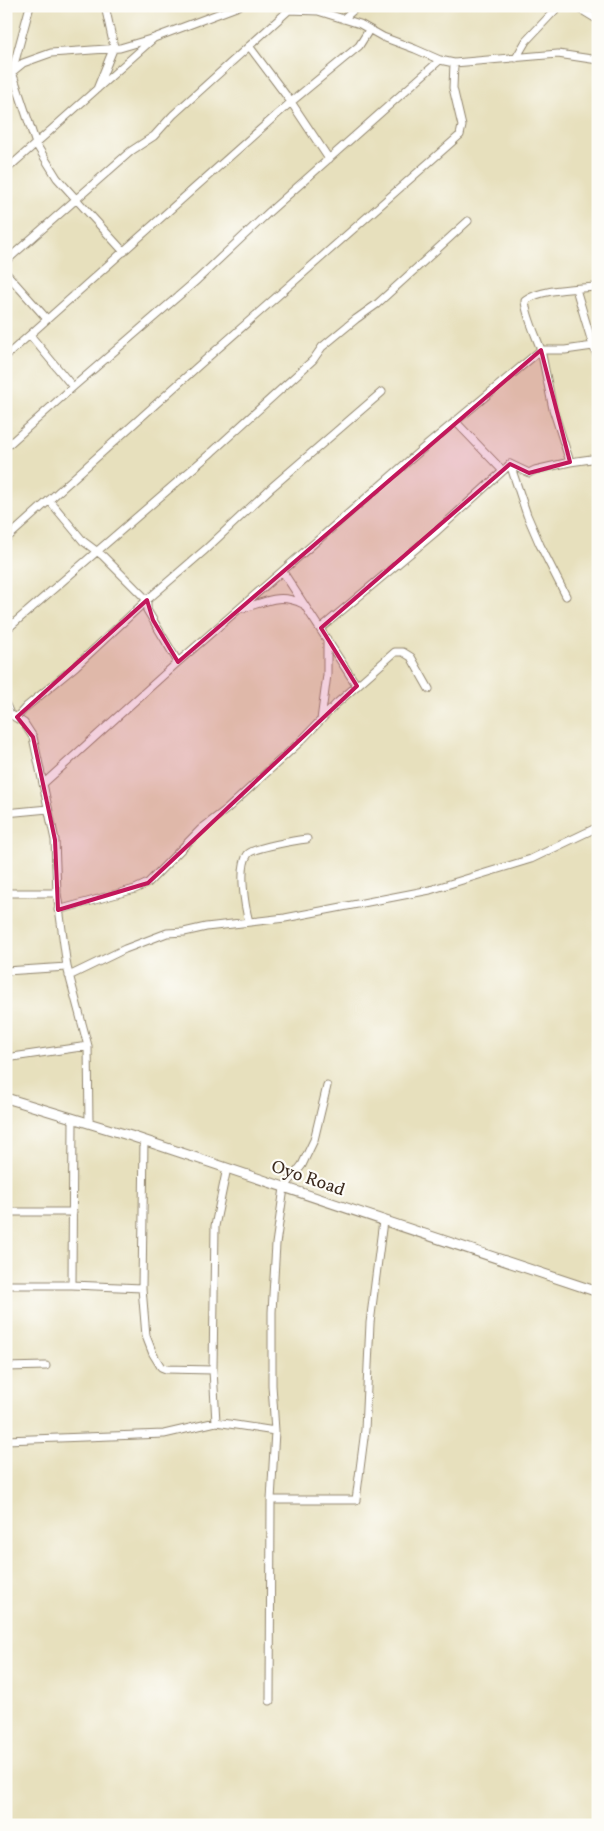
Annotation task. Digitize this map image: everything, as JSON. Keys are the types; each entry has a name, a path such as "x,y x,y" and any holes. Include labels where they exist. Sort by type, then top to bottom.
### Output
{"street":[{"path":"30,6 9,74 36,144 56,178 124,252"},
{"path":"96,91 114,47 105,6"},
{"path":"9,74 23,63 51,53 120,48 154,38 239,6"},
{"path":"281,6 289,10 318,11 360,24 383,37 440,60 454,63 558,54 596,58"},
{"path":"343,19 358,6"},
{"path":"516,58 526,41 559,6"},
{"path":"575,6 598,20"},
{"path":"6,261 131,151 154,136 174,115 289,10"},
{"path":"6,356 291,102 359,46 369,30"},
{"path":"6,170 154,38"},
{"path":"249,46 291,102 330,159"},
{"path":"6,447 197,280 268,212 440,60"},
{"path":"6,538 460,135 462,126 453,88 454,63"},
{"path":"6,630 212,452 313,360 322,347 356,318 377,304 468,221"},
{"path":"6,273 47,319"},
{"path":"570,462 553,409 541,350 531,319 526,311 525,301 531,296 563,289 594,287 598,285"},
{"path":"576,289 598,358"},
{"path":"30,335 73,387"},
{"path":"43,784 178,662 456,421 541,350 565,350 593,346"},
{"path":"11,715 26,707 76,666 272,487 382,392"},
{"path":"456,421 503,471"},
{"path":"510,464 529,473 570,462 598,458"},
{"path":"321,628 437,531 510,464"},
{"path":"510,464 527,516 566,596"},
{"path":"49,500 71,528 96,552 103,556 147,600 147,610 178,662"},
{"path":"283,572 298,592 303,604 321,628 357,686"},
{"path":"241,608 268,600 291,598 303,604"},
{"path":"321,721 327,675 327,639"},
{"path":"58,910 135,889 148,883 201,828 227,809 321,721 336,704 395,652 403,652 410,658 429,689"},
{"path":"6,705 11,715 24,723 33,737 55,840 58,910 67,967 88,1046 89,1123"},
{"path":"6,813 48,809"},
{"path":"69,976 125,949 167,933 322,912 430,890 531,859 598,827"},
{"path":"249,922 243,885 244,861 248,853 258,849 307,839"},
{"path":"6,893 57,894"},
{"path":"6,971 67,967"},
{"path":"6,1058 88,1046"},
{"path":"270,1701 271,1500 275,1431 272,1385 272,1312 276,1244 284,1188 302,1165 314,1140 327,1086"},
{"name":"Oyo Road","path":"6,1098 144,1140 598,1292"},
{"path":"72,1285 73,1118"},
{"path":"144,1140 142,1288 146,1336 153,1354 162,1367 166,1369 213,1370"},
{"path":"216,1422 213,1370 215,1226 227,1168"},
{"path":"6,1212 73,1212"},
{"path":"271,1500 356,1500 365,1430 370,1324 383,1221"},
{"path":"6,1285 142,1288"},
{"path":"6,1367 46,1366"},
{"path":"6,1440 164,1434 216,1422 275,1431"}],"highlighted area":[{"path":"541,350 570,462 529,473 510,464 321,628 357,686 148,883 58,910 55,840 33,737 17,717 147,600 153,620 178,662"}]}
